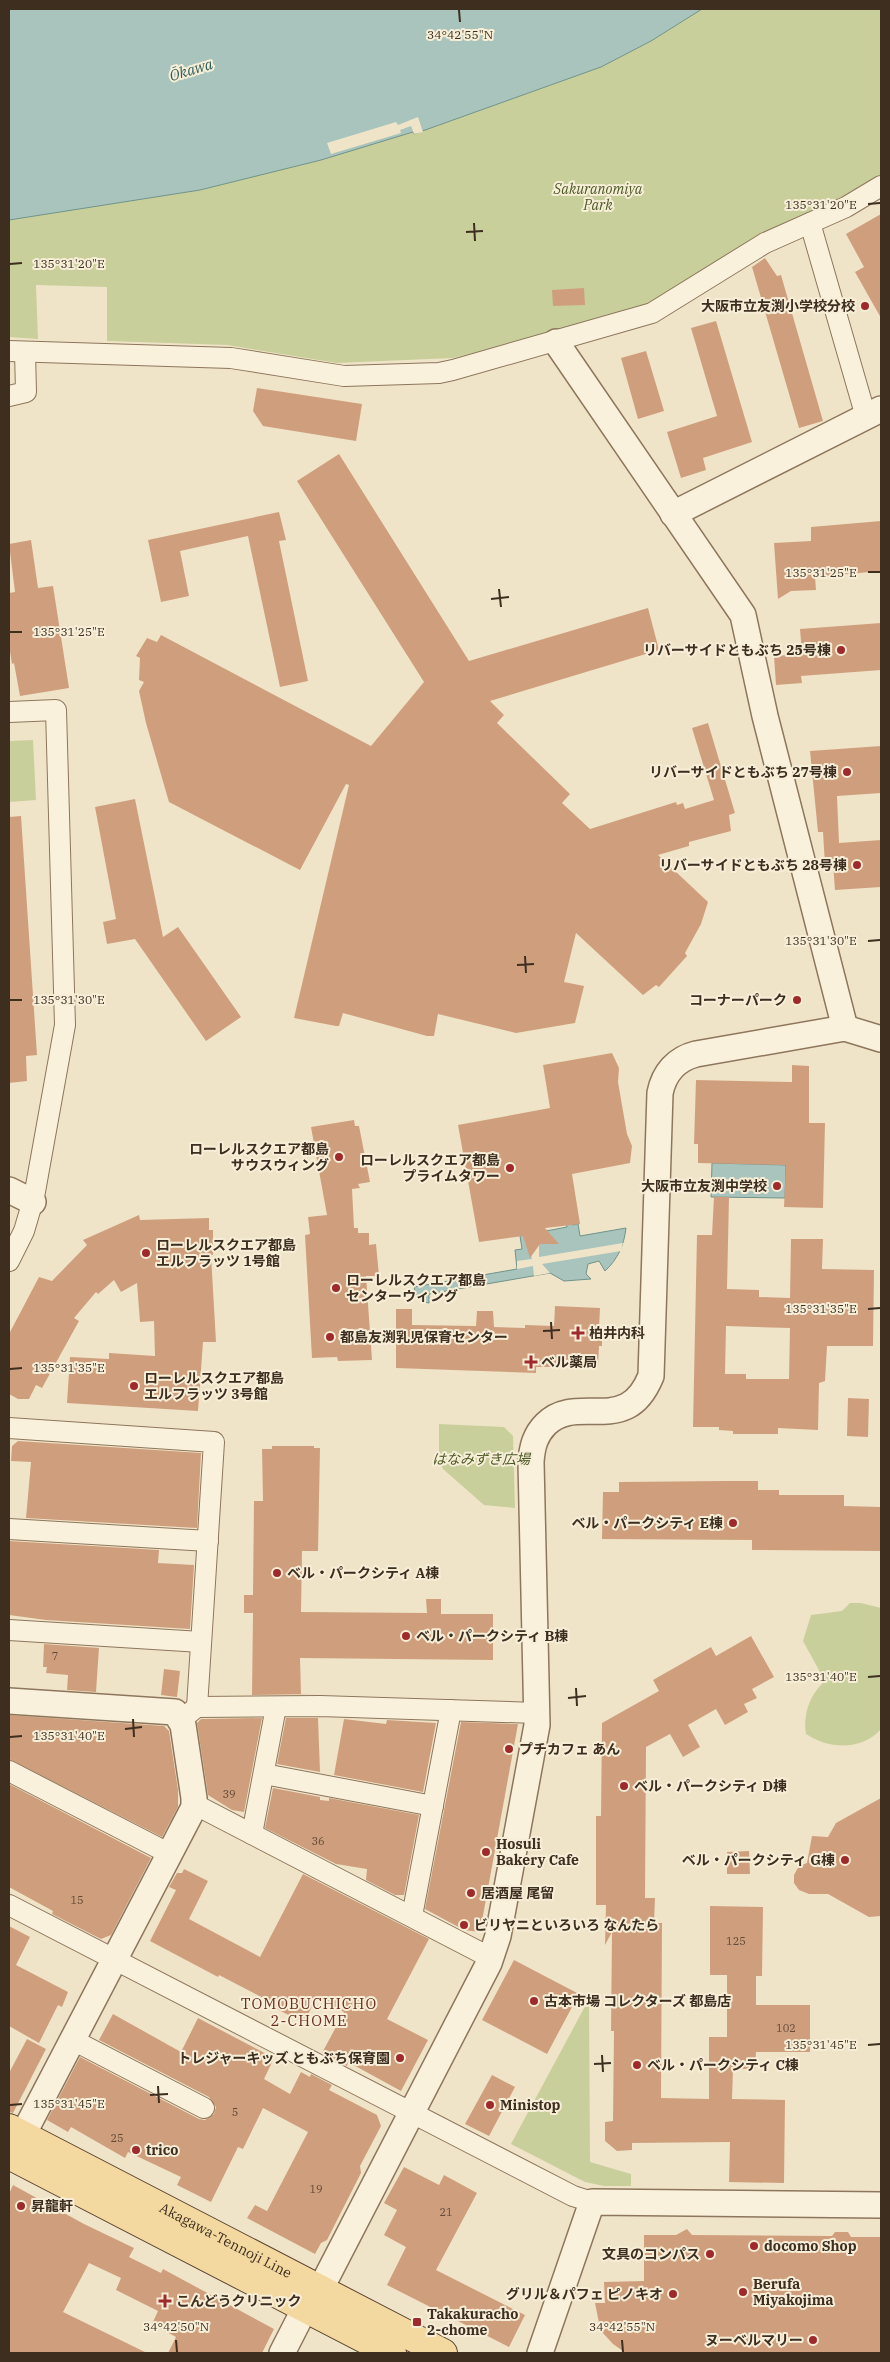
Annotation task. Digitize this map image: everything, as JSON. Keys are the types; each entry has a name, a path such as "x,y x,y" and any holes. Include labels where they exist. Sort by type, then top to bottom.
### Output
{"main road":[{"name":"Akagawa-Tennoji Line","path":"12,2148 313,2299 442,2353"},
{"name":"Akagawa-Tennoji Line","path":"313,2299 392,2353"}],"street":[{"path":"9,396 26,392 17,351 231,358 344,376 439,373 556,342 652,313 765,243 846,207 881,186"},
{"path":"673,514 874,413 810,223"},
{"path":"556,342 743,615 760,697 845,1028"},
{"path":"9,712 56,710 65,1025 33,1202 24,1231 9,1261"},
{"path":"282,2353 313,2299 412,2113 491,1958 498,1936 537,1725 531,1462 533,1443 542,1429 555,1416 579,1410 612,1411 628,1406 644,1391 651,1376 660,1093 663,1079 677,1062 688,1056 845,1028 881,1039"},
{"path":"9,1190 33,1202"},
{"path":"11,1431 214,1442 201,1642 189,1714 194,1804 73,2040 12,2148"},
{"path":"9,1529 208,1541"},
{"path":"9,1630 201,1642"},
{"path":"9,1700 172,1710 189,1714 276,1707 537,1713"},
{"path":"252,1834 276,1707"},
{"path":"412,1916 451,1710"},
{"path":"9,1771 170,1854"},
{"path":"264,1774 433,1806"},
{"path":"194,1804 491,1958"},
{"path":"9,1905 573,2196 592,2202 881,2204"},
{"path":"73,2040 204,2108"},
{"path":"540,2353 592,2202"}],"green space":[{"name":"Sakuranomiya Park","path":"702,9 881,9 881,177 654,304 553,334 453,358 337,363 227,345 107,341 107,287 36,285 38,339 9,337 9,220 200,190 414,132 414,134 601,67 651,41"},
{"path":"33,740 36,800 9,802 9,741"},
{"name":"はなみずき広場","path":"439,1424 504,1427 513,1436 515,1508 484,1505 443,1469 439,1461"},
{"path":"850,1603 861,1603 881,1608 881,1729 864,1741 855,1744 834,1745 824,1743 806,1734 805,1727 809,1705 815,1692 825,1681 803,1641 811,1615 842,1611"},
{"path":"589,1999 590,2162 631,2174 631,2186 604,2186 585,2182 511,2144"}],"water":[{"name":"Ōkawa","path":"9,9 702,9 651,41 601,67 414,134 413,132 321,160 200,190 9,220"},
{"path":"712,1163 786,1165 785,1198 711,1197"},
{"path":"571,1220 572,1225 578,1224 580,1236 626,1228 620,1251 605,1271 599,1261 588,1264 586,1274 591,1279 564,1281 550,1273 429,1294 429,1303 420,1300 417,1296 414,1287 517,1269 515,1250 522,1249 520,1236 567,1227 566,1221"}],"pier":[{"path":"418,117 423,132 414,134 411,126 400,130 401,133 331,154 327,143 396,122 398,125"},
{"path":"539,1243 539,1257 623,1243 621,1251 542,1264 550,1273 534,1276 533,1266 517,1269 517,1261 532,1259 530,1252"}],"building":[{"path":"881,214 881,318 855,272 864,267 846,234"},
{"path":"765,258 777,276 781,275 823,421 799,428 752,267"},
{"path":"584,288 585,305 553,306 552,290"},
{"path":"716,321 752,442 703,458 706,470 681,478 667,432 717,416 691,328"},
{"path":"646,351 664,411 638,419 621,358"},
{"path":"257,388 362,404 356,441 263,426 253,411"},
{"path":"339,454 469,661 648,608 659,650 490,701 504,715 497,723 570,794 562,803 590,829 676,802 677,805 683,803 685,809 714,800 692,728 708,723 735,813 729,815 731,831 689,842 689,846 658,855 708,902 701,924 685,953 687,956 659,987 656,985 643,995 576,933 564,982 584,986 575,1023 516,1033 438,1014 434,1036 427,1036 343,1013 339,1026 294,1018 349,785 346,784 300,870 169,802 146,723 139,691 144,682 139,680 140,658 136,656 147,638 157,642 161,635 371,746 424,682 297,481"},
{"path":"279,512 286,540 279,541 308,681 280,687 248,536 180,551 189,596 161,602 148,540"},
{"path":"881,521 881,571 815,577 816,590 791,591 778,599 774,543 811,541 811,527"},
{"path":"31,540 38,588 53,586 69,688 20,696 9,645 9,593 15,592 9,544"},
{"name":"リバーサイドともぶち 25号棟","path":"881,623 881,670 801,676 802,683 776,685 774,656 802,654 800,629"},
{"path":"881,746 881,793 837,796 839,843 881,840 881,887 835,890 833,864 825,865 823,832 818,832 810,751"},
{"path":"135,799 163,937 178,927 241,1017 206,1041 135,939 107,944 103,922 116,919 95,807"},
{"path":"21,816 37,1055 26,1056 27,1081 9,1083 9,817"},
{"path":"612,1053 619,1068 618,1082 627,1134 632,1146 630,1163 572,1174 580,1224 545,1228 559,1244 540,1244 530,1258 523,1236 479,1242 458,1125 550,1108 543,1065"},
{"path":"792,1065 809,1066 809,1123 825,1123 823,1208 784,1207 786,1165 698,1163 698,1144 694,1144 696,1080 792,1082"},
{"name":"ローレルスクエア都島 センターウィング","path":"354,1120 355,1126 359,1126 370,1182 358,1184 360,1188 352,1189 354,1228 358,1228 358,1233 369,1233 369,1245 376,1244 379,1276 366,1276 372,1360 338,1361 337,1357 312,1358 305,1235 310,1234 308,1217 327,1215 311,1127"},
{"path":"714,1197 729,1197 727,1289 759,1290 759,1297 790,1298 791,1239 823,1239 822,1269 874,1270 873,1346 827,1346 825,1381 819,1383 818,1430 778,1428 778,1434 733,1434 733,1431 719,1430 719,1427 693,1427 697,1235 712,1235","holes":["726,1326 790,1328 789,1379 746,1379 746,1374 725,1374"]},
{"path":"139,1215 140,1220 209,1218 209,1230 213,1230 213,1255 211,1255 216,1342 203,1342 198,1411 67,1403 70,1357 109,1359 109,1353 155,1356 154,1321 140,1322 137,1283 121,1292 114,1280 98,1294 96,1292 74,1318 79,1321 42,1388 36,1385 29,1399 18,1399 9,1394 9,1334 39,1277 52,1281 87,1245 83,1240"},
{"path":"555,1306 600,1308 599,1329 602,1330 602,1346 599,1346 598,1367 536,1367 536,1373 396,1368 396,1309 412,1309 412,1325 476,1326 477,1311 493,1311 494,1327 525,1328 525,1325 554,1326"},
{"path":"848,1398 869,1399 868,1437 847,1436"},
{"path":"18,1441 201,1453 197,1528 26,1518 31,1462 11,1461 12,1446"},
{"path":"272,1446 314,1446 314,1448 320,1448 318,1551 302,1551 301,1612 427,1613 426,1599 441,1599 441,1614 493,1614 493,1660 300,1658 301,1694 318,1694 252,1695 253,1613 244,1613 244,1595 253,1595 254,1501 263,1501 262,1449 272,1449"},
{"name":"ベル・パークシティ E棟","path":"758,1481 758,1490 779,1490 779,1495 844,1495 844,1506 881,1507 881,1551 752,1550 752,1540 602,1539 603,1492 619,1492 619,1482"},
{"path":"9,1541 159,1550 158,1563 194,1565 190,1629 46,1620 9,1615"},
{"path":"751,1636 774,1677 752,1689 757,1698 744,1704 748,1712 725,1725 716,1709 688,1725 700,1747 683,1757 670,1734 646,1747 645,1898 655,1898 654,1923 662,1923 661,2098 709,2099 709,2037 727,2037 727,1975 710,1975 710,1906 763,1907 762,1976 756,1976 756,2005 810,2005 810,2052 756,2052 755,2069 733,2069 732,2099 785,2100 784,2183 729,2182 730,2142 632,2143 632,2150 617,2151 605,2141 605,2122 613,2121 614,2031 611,2031 612,1932 605,1945 606,1905 596,1905 596,1816 601,1816 602,1723 659,1691 653,1680 711,1647 716,1656"},
{"path":"44,1644 99,1648 96,1692 67,1690 68,1675 46,1673 47,1667 43,1667"},
{"path":"164,1669 180,1671 177,1697 161,1695"},
{"path":"9,1715 164,1726 169,1731 178,1790 178,1807 162,1837 9,1759"},
{"path":"262,1718 244,1812 232,1810 208,1795 197,1723 201,1719"},
{"path":"286,1718 318,1718 320,1772 277,1764"},
{"path":"344,1719 386,1724 387,1720 436,1723 423,1792 334,1775"},
{"path":"461,1722 518,1724 480,1932 464,1930 425,1909"},
{"path":"9,1784 151,1858 111,1935 101,1939 52,1914 53,1911 9,1887"},
{"path":"273,1788 320,1797 320,1800 329,1801 329,1798 419,1815 404,1895 395,1895 366,1880 367,1869 336,1864 265,1828"},
{"name":"ベル・パークシティ G棟","path":"881,1798 881,1916 869,1917 828,1894 809,1894 799,1890 794,1883 794,1875 799,1866 807,1863 812,1836 828,1837 836,1823"},
{"path":"749,1851 750,1874 727,1874 727,1852"},
{"path":"184,1869 208,1881 189,1919 260,1957 303,1874 429,1939 387,2019 428,2040 401,2091 348,2062 347,2066 322,2053 344,2012 316,1998 304,2023 271,2006 273,2003 219,1975 218,1977 150,1941 176,1890 169,1887 177,1873 182,1873"},
{"path":"9,1926 30,1937 16,1965 68,1992 62,2007 58,2005 39,2043 9,2026"},
{"name":"古本市場 コレクターズ 都島店","path":"514,1960 579,1994 547,2054 482,2020"},
{"path":"113,2014 181,2052 198,2018 274,2058 264,2079 290,2094 301,2072 310,2077 311,2074 332,2085 329,2090 377,2115 381,2126 360,2166 361,2173 327,2240 321,2243 315,2254 247,2218 255,2205 267,2211 308,2132 263,2108 243,2149 238,2147 211,2202 177,2185 181,2177 128,2152 125,2158 71,2127 68,2132 47,2120 80,2057 199,2119 205,2120 214,2114 216,2107 209,2097 99,2040"},
{"path":"27,2039 46,2049 13,2113 9,2112 9,2073"},
{"name":"Ministop","path":"492,2075 515,2087 489,2136 465,2124"},
{"path":"404,2167 439,2185 444,2175 477,2193 436,2270 525,2315 509,2347 387,2285 406,2247 384,2235 397,2210 384,2203"},
{"path":"13,2185 84,2224 134,2248 129,2257 161,2273 163,2269 274,2329 262,2353 168,2353 176,2337 152,2324 158,2311 116,2290 121,2278 89,2263 63,2312 147,2353 9,2353 9,2194"},
{"name":"Berufa Miyakojima","path":"687,2229 692,2235 832,2236 835,2232 848,2232 851,2237 881,2237 881,2353 626,2353 613,2344 601,2331 595,2303 605,2303 604,2282 644,2281 644,2235 676,2235"}],"place":[{"name":"大阪市立友渕小学校分校","path":"865,306"},
{"name":"リバーサイドともぶち 25号棟","path":"841,650"},
{"name":"リバーサイドともぶち 27号棟","path":"847,772"},
{"name":"リバーサイドともぶち 28号棟","path":"857,865"},
{"name":"コーナーパーク","path":"797,1000"},
{"name":"ローレルスクエア都島 サウスウィング","path":"339,1157"},
{"name":"ローレルスクエア都島 プライムタワー","path":"510,1168"},
{"name":"大阪市立友渕中学校","path":"777,1186"},
{"name":"ローレルスクエア都島 エルフラッツ 1号館","path":"146,1253"},
{"name":"ローレルスクエア都島 センターウィング","path":"336,1288"},
{"name":"柏井内科","path":"578,1333"},
{"name":"都島友渕乳児保育センター","path":"330,1337"},
{"name":"ベル薬局","path":"531,1362"},
{"name":"ローレルスクエア都島 エルフラッツ 3号館","path":"134,1386"},
{"name":"ベル・パークシティ E棟","path":"733,1523"},
{"name":"ベル・パークシティ A棟","path":"277,1573"},
{"name":"ベル・パークシティ B棟","path":"406,1636"},
{"name":"プチカフェ あん","path":"509,1749"},
{"name":"ベル・パークシティ D棟","path":"624,1786"},
{"name":"Hosuli Bakery Cafe","path":"486,1852"},
{"name":"ベル・パークシティ G棟","path":"845,1860"},
{"name":"居酒屋 尾留","path":"471,1893"},
{"name":"ビリヤニといろいろ なんたら","path":"464,1925"},
{"name":"古本市場 コレクターズ 都島店","path":"534,2001"},
{"name":"トレジャーキッズ ともぶち保育園","path":"400,2058"},
{"name":"ベル・パークシティ C棟","path":"637,2065"},
{"name":"Ministop","path":"490,2105"},
{"name":"trico","path":"136,2150"},
{"name":"昇龍軒","path":"21,2206"},
{"name":"docomo Shop","path":"754,2246"},
{"name":"文具のコンパス","path":"710,2254"},
{"name":"Berufa Miyakojima","path":"743,2292"},
{"name":"グリル＆パフェ ピノキオ","path":"673,2294"},
{"name":"こんどうクリニック","path":"165,2301"},
{"name":"Takakuracho 2-chome","path":"417,2322"},
{"name":"ヌーベルマリー","path":"813,2340"}],"district":[{"name":"TOMOBUCHICHO 2-CHOME","path":"309,2012"}]}
